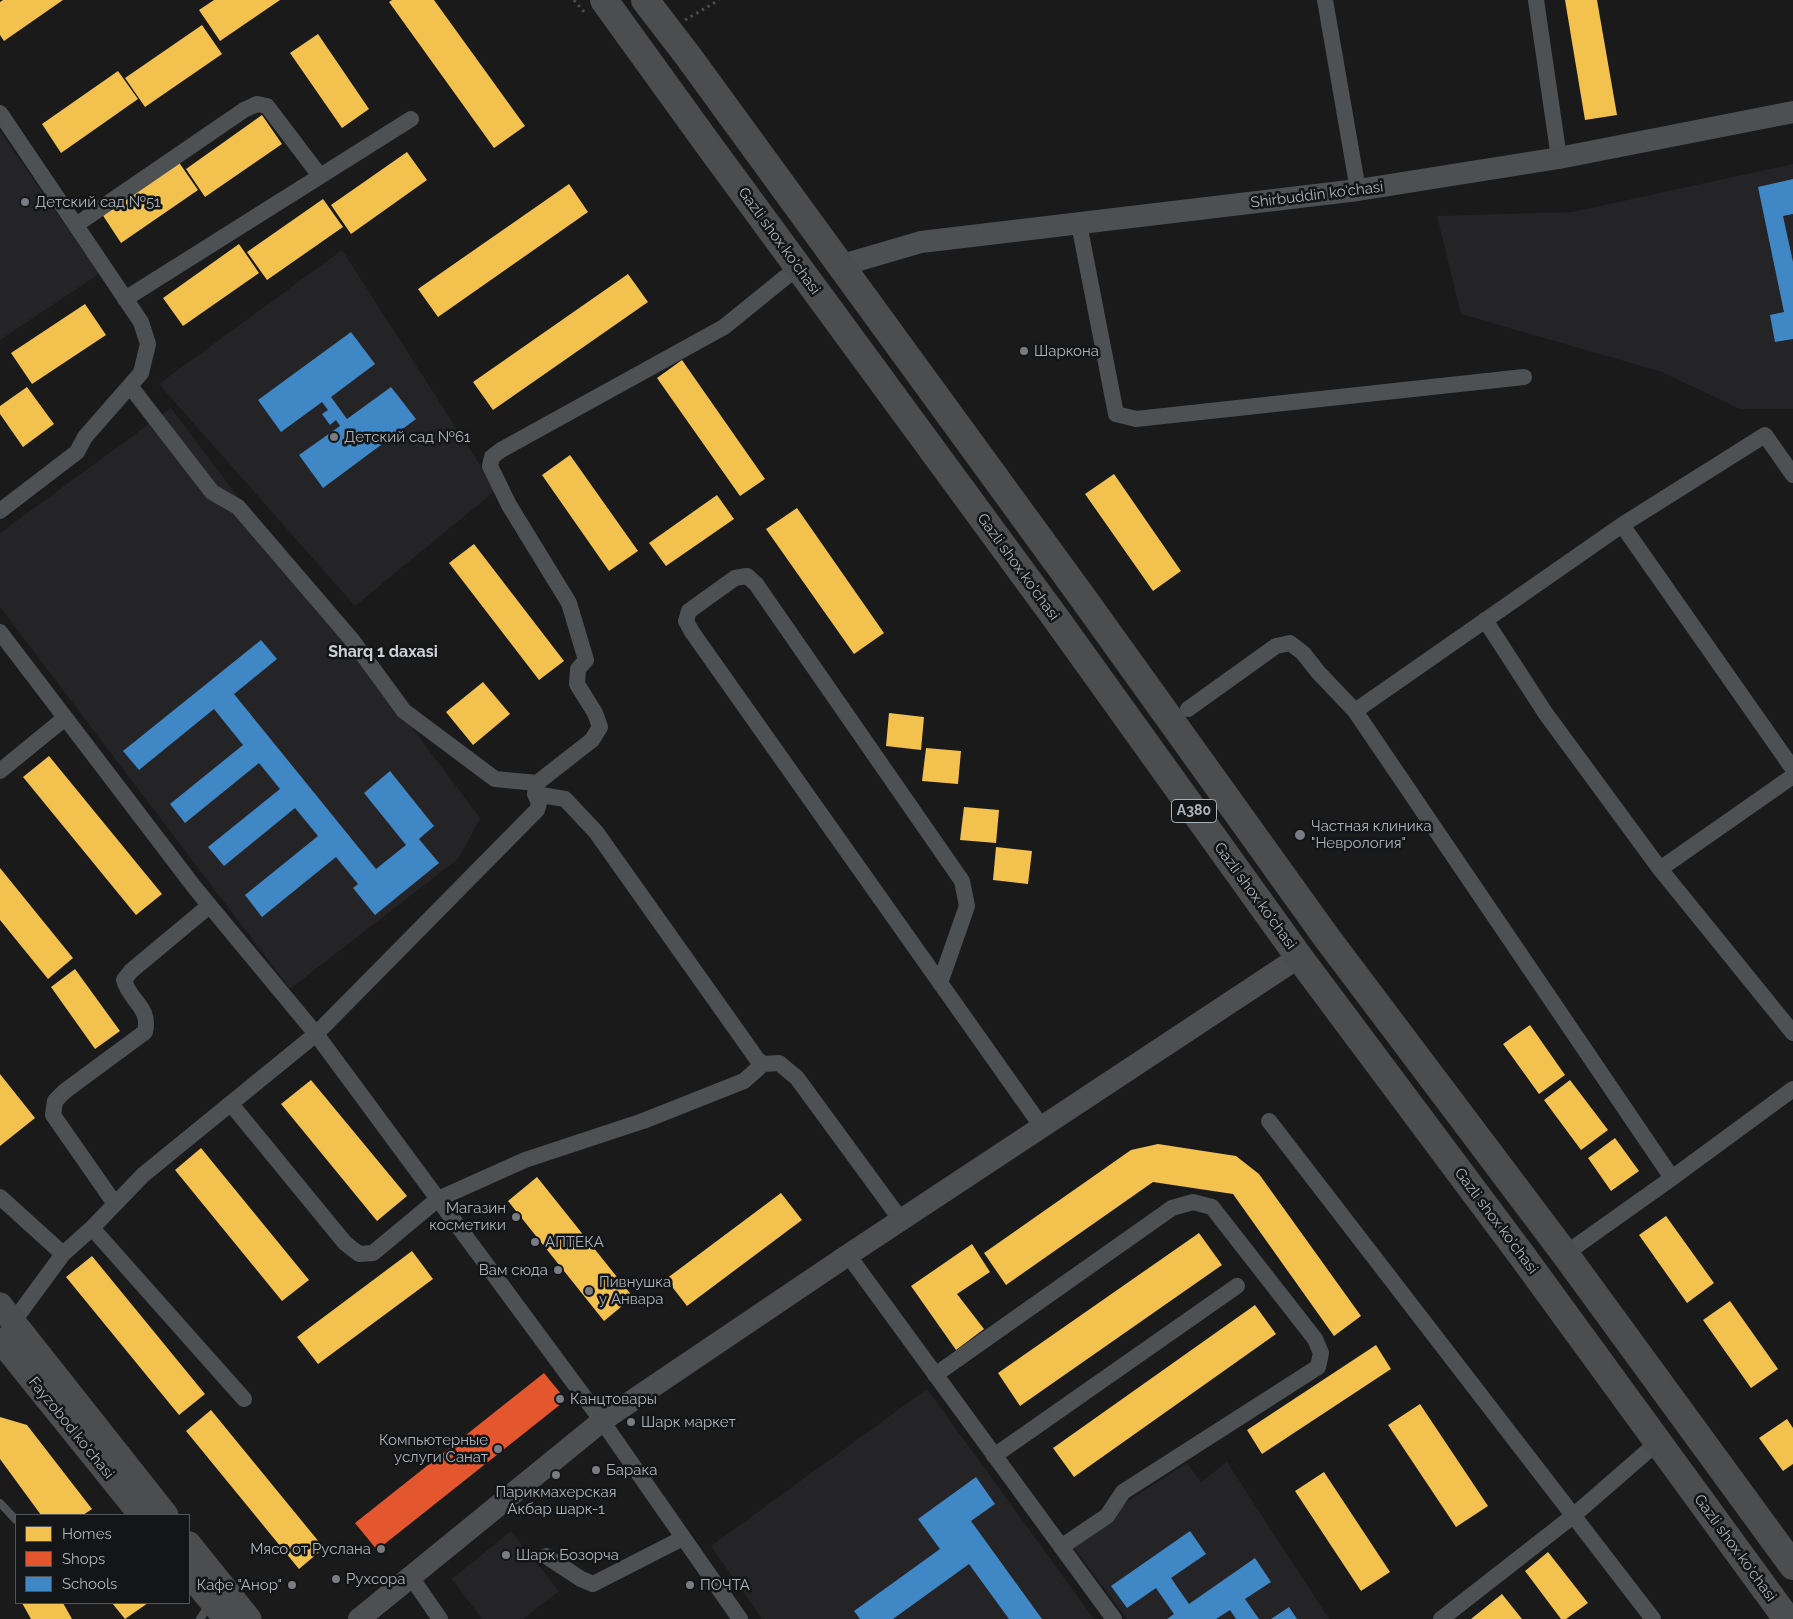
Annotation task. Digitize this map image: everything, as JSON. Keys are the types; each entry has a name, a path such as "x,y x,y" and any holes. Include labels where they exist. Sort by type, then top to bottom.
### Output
{"highway":[{"name":"Gazli shox ko'chasi","path":"604,0 1061,625 1299,958 1523,1257 1787,1619"},
{"name":"A380","path":"645,0 688,56 839,266 1083,598 1327,938 1565,1254 1793,1566"}],"main road":[{"name":"Fayzobod ko'chasi","path":"3,1326 140,1514"},
{"path":"3,1326 165,1514"},
{"path":"190,1545 249,1619"},
{"path":"190,1576 212,1613"}],"street":[{"path":"1325,0 1358,190"},
{"path":"1536,0 1559,158"},
{"path":"76,226 244,110 257,104 267,106 320,176"},
{"name":"Shirbuddin ko'chasi","path":"839,266 922,242 1358,190 1559,158 1793,112"},
{"path":"0,113 140,322 148,344 141,373 85,437 77,452 0,511"},
{"path":"125,299 412,119"},
{"path":"1079,224 1116,414 1136,419 1524,376"},
{"path":"536,788 592,740 600,726 595,713 577,684 578,669 586,660 569,603 509,505 490,466 492,457 501,450 724,327 798,267"},
{"path":"130,386 212,492 238,507 352,640 404,711 495,779 536,788 565,799 596,832 757,1059 764,1064"},
{"path":"1354,711 1622,525 1765,435 1793,475"},
{"path":"1622,525 1793,769"},
{"path":"940,983 967,906 962,881 756,584 747,576 735,578 689,611 686,621 692,632 940,983 1042,1127"},
{"path":"1484,620 1546,714 1660,869 1790,1024"},
{"path":"0,632 209,906 316,1034 602,1421 740,1619"},
{"path":"1188,709 1276,646 1290,642 1303,654 1354,711 1672,1178"},
{"path":"0,771 65,718"},
{"path":"1660,869 1793,776"},
{"path":"3,1326 63,1254 92,1228 143,1175 316,1034 537,810 539,803 536,788"},
{"path":"115,1204 53,1114 55,1101 65,1091 145,1032 148,1021 145,1012 126,991 124,980 131,971 209,906"},
{"path":"359,1619 602,1421 848,1255 1299,958"},
{"path":"231,1104 345,1243 359,1254 373,1253 438,1199 525,1160 643,1121 744,1081 764,1064 779,1062 797,1078 901,1220"},
{"path":"1565,1254 1793,1089"},
{"path":"1270,1121 1653,1619"},
{"path":"0,1197 63,1254"},
{"path":"935,1375 1172,1208 1193,1202 1212,1207 1315,1340 1321,1353 1318,1367 1124,1492 1106,1516 1061,1547"},
{"path":"92,1228 244,1399"},
{"path":"848,1255 1114,1619"},
{"path":"994,1456 1236,1286"},
{"path":"1441,1619 1573,1516 1658,1442"},
{"path":"546,1556 581,1579 593,1584 683,1538"},
{"path":"411,1577 440,1619"}],"lane":[{"path":"0,1503 15,1519"}],"path":[{"path":"682,21 719,0"}],"shaded area":[{"name":"Детский сад №51","path":"0,131 99,274 0,340"},
{"path":"1793,164 1793,409 1740,409 1662,372 1461,314 1437,216 1572,212"},
{"name":"Детский сад №61","path":"342,250 496,490 355,606 159,384"},
{"path":"171,408 480,818 459,858 290,989 0,607 0,533"},
{"path":"927,1389 1094,1619 762,1619 711,1546"},
{"path":"1227,1462 1329,1619 1127,1619 1074,1548 1128,1501 1187,1463 1201,1482"},
{"name":"Шарк Бозорча","path":"511,1531 559,1591 523,1619 482,1619 452,1579"}],"building: Homes":[{"path":"3,0 63,0 4,41 0,35 0,2"},
{"path":"214,0 280,0 220,41 199,10"},
{"path":"392,0 434,0 525,126 494,148 389,2"},
{"path":"1565,0 1597,0 1617,115 1585,120"},
{"path":"202,25 222,54 145,107 125,78"},
{"path":"318,34 369,109 342,128 290,53"},
{"path":"118,71 138,99 61,153 42,124"},
{"path":"262,115 282,144 205,197 186,169"},
{"path":"407,152 427,180 351,234 331,205"},
{"path":"178,161 198,190 121,243 102,214"},
{"path":"569,184 588,212 438,317 418,289"},
{"path":"323,199 343,227 267,280 247,252"},
{"path":"239,244 259,273 183,326 163,298"},
{"path":"628,274 648,302 493,410 473,382"},
{"path":"85,304 106,335 32,384 11,353"},
{"path":"682,360 765,479 740,496 657,378"},
{"path":"27,387 54,424 23,447 0,414 0,406"},
{"path":"570,455 638,551 609,571 542,475"},
{"path":"1114,474 1181,571 1153,591 1085,494"},
{"path":"717,495 734,519 666,566 649,543"},
{"path":"797,508 884,633 854,654 766,529"},
{"path":"474,544 564,661 539,680 449,563"},
{"path":"483,682 510,714 473,745 446,712"},
{"path":"889,713 924,717 921,750 886,746"},
{"path":"926,748 961,751 958,784 922,781"},
{"path":"49,756 162,894 136,915 23,777"},
{"path":"964,807 999,810 996,843 960,840"},
{"path":"996,847 1032,851 1028,884 993,880"},
{"path":"0,868 73,958 48,979 0,920"},
{"path":"75,969 120,1031 95,1049 51,987"},
{"path":"1530,1025 1565,1075 1539,1094 1503,1044"},
{"path":"0,1074 35,1118 0,1146"},
{"path":"311,1080 407,1196 377,1221 281,1104"},
{"path":"1570,1080 1608,1130 1581,1150 1544,1100"},
{"path":"1615,1138 1639,1171 1611,1191 1588,1158"},
{"path":"1158,1144 1236,1156 1259,1174 1361,1316 1334,1336 1233,1194 1153,1182 1006,1285 984,1253 1131,1150"},
{"path":"201,1148 309,1280 282,1301 175,1170"},
{"path":"537,1177 633,1297 604,1321 508,1201"},
{"path":"781,1193 802,1220 687,1306 666,1279"},
{"path":"1666,1216 1714,1283 1687,1303 1639,1235"},
{"path":"1199,1233 1222,1265 1020,1406 998,1373"},
{"path":"972,1244 990,1272 957,1294 984,1329 956,1350 911,1286"},
{"path":"412,1251 433,1279 318,1364 297,1337"},
{"path":"92,1256 205,1394 179,1415 66,1277"},
{"path":"1730,1301 1778,1369 1751,1388 1703,1320"},
{"path":"1255,1305 1276,1334 1074,1477 1053,1448"},
{"path":"1376,1345 1391,1369 1262,1454 1247,1430"},
{"path":"1420,1404 1488,1506 1456,1527 1388,1425"},
{"path":"211,1410 324,1548 299,1569 186,1431"},
{"path":"0,1417 27,1425 92,1509 84,1514 40,1514 0,1459"},
{"path":"1787,1419 1793,1428 1793,1464 1783,1471 1759,1438"},
{"path":"1324,1472 1390,1572 1361,1591 1295,1491"},
{"path":"1548,1552 1588,1603 1566,1619 1561,1619 1525,1571"},
{"path":"1502,1594 1522,1619 1471,1619"},
{"path":"23,1604 64,1604 72,1619 31,1619"},
{"path":"113,1604 147,1604 125,1619"}],"building: Shops":[{"path":"544,1373 566,1400 377,1550 355,1523"}],"building: Schools":[{"path":"1793,179 1793,214 1783,216 1793,262 1793,339 1775,342 1770,315 1784,312 1758,187"},
{"path":"351,332 375,364 331,397 347,419 391,387 416,419 323,488 299,455 340,426 336,420 330,425 322,414 328,410 322,402 281,432 258,400"},
{"path":"261,640 277,659 234,694 376,869 406,845 364,793 390,771 434,826 419,839 439,863 375,915 353,888 358,884 336,857 262,917 245,895 318,836 295,808 224,866 208,847 280,789 259,763 185,823 170,804 243,745 214,709 139,770 123,751"},
{"path":"976,1477 995,1504 971,1521 1042,1619 1009,1619 969,1564 893,1619 860,1619 854,1611 940,1549 918,1519"},
{"path":"1190,1531 1206,1554 1171,1578 1189,1604 1255,1558 1271,1582 1245,1599 1259,1619 1236,1619 1230,1610 1216,1619 1167,1619 1174,1614 1156,1588 1127,1608 1111,1586"},
{"path":"1289,1607 1297,1619 1271,1619"}],"place":[{"name":"Детский сад №51","path":"25,202"},
{"name":"Шаркона","path":"1024,351"},
{"name":"Детский сад №61","path":"334,437"},
{"name":"Частная клиника \"Неврология\"","path":"1300,835"},
{"name":"Магазин косметики","path":"516,1217"},
{"name":"АПТЕКА","path":"535,1242"},
{"name":"Вам сюда","path":"558,1270"},
{"name":"Пивнушка у Анвара","path":"589,1291"},
{"name":"Канцтовары","path":"560,1399"},
{"name":"Шарк маркет","path":"631,1422"},
{"name":"Компьютерные услуги Санат","path":"498,1449"},
{"name":"Барака","path":"596,1470"},
{"name":"Парикмахерская Акбар шарк-1","path":"556,1475"},
{"name":"Мясо от Руслана","path":"381,1549"},
{"name":"Шарк Бозорча","path":"506,1555"},
{"name":"Рухсора","path":"336,1579"},
{"name":"Кафе \"Анор\"","path":"292,1585"},
{"name":"ПОЧТА","path":"690,1585"}],"district":[{"name":"Sharq 1 daxasi","path":"383,652"}]}
